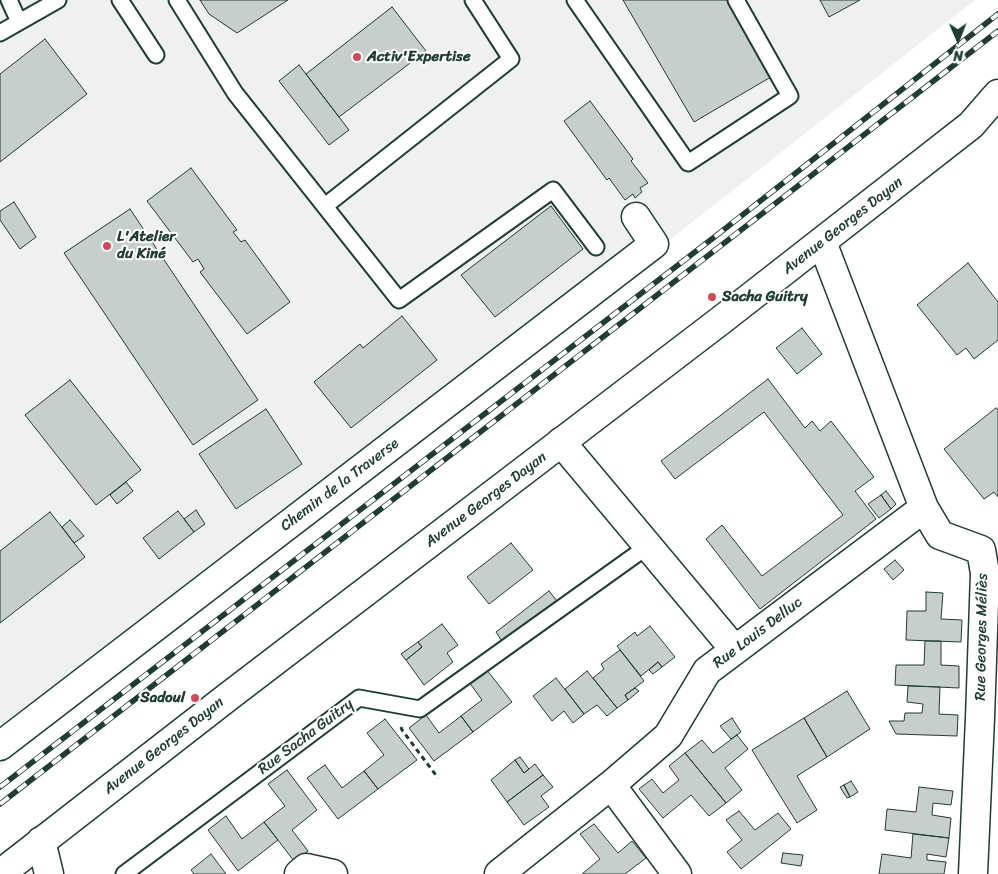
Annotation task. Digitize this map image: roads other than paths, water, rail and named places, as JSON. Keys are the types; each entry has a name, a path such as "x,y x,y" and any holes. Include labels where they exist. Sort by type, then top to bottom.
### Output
{"street":[{"name":"Avenue Georges Dayan","path":"0,874 822,242 971,125 998,94"},
{"name":"Avenue Georges Dayan","path":"971,125 998,113"},
{"name":"Chemin de la Traverse","path":"0,746 654,244 636,217"},
{"name":"Rue Georges Méliès","path":"822,242 924,508 940,535 990,547 985,574 989,714 973,874"},
{"path":"561,442 735,650"},
{"name":"Rue Louis Delluc","path":"499,874 612,785 668,736 707,671 924,508"},
{"path":"612,785 677,874"},
{"path":"41,841 49,874"},
{"path":"299,874 306,868 333,874"}],"lane":[{"path":"9,0 19,22"},
{"path":"0,33 58,0"},
{"path":"120,0 156,55"},
{"path":"178,0 235,93 399,300 553,190 596,247"},
{"path":"325,206 511,59 473,0"},
{"path":"577,3 688,163 790,96 736,0"},
{"name":"Rue Sacha Guitry","path":"124,874 359,698 420,709 648,546"}],"railway":[{"path":"0,787 717,235 998,14"},
{"path":"0,804 998,31"}],"place":[{"name":"Activ'Expertise","path":"357,57"},
{"name":"L'Atelier du Kiné","path":"107,246"},
{"name":"Sacha Guitry","path":"712,297"},
{"name":"Sadoul","path":"195,698"}]}
